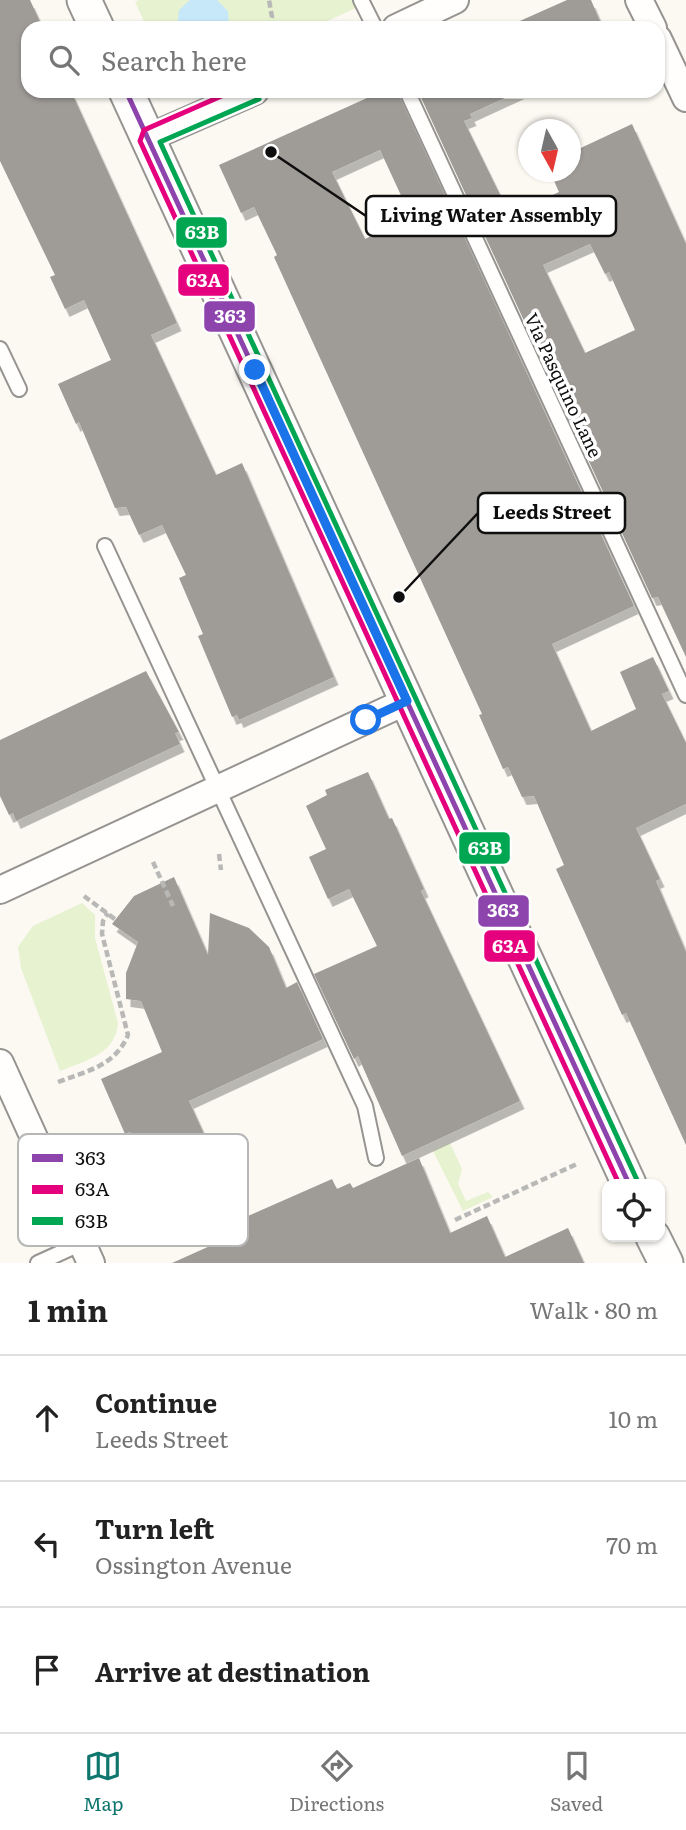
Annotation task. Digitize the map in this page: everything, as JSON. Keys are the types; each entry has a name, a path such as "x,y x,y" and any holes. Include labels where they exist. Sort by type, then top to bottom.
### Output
{"street":[{"path":"84,0 94,21"},
{"path":"411,21 455,0"},
{"path":"639,0 650,21"},
{"path":"665,54 686,99"},
{"path":"129,98 627,1179"},
{"path":"148,138 239,98"},
{"path":"0,890 407,701"},
{"path":"0,1063 33,1134"},
{"path":"656,1242 666,1263"}],"lane":[{"path":"360,0 371,21"},
{"name":"Via Pasquino Lane","path":"410,98 686,695"},
{"path":"0,349 19,389"},
{"path":"105,546 365,1107 376,1158"},
{"path":"38,1263 87,1253"}],"path":[{"path":"269,0 271,21"},
{"path":"153,862 173,906"},
{"path":"84,896 116,920"},
{"path":"58,1082 109,1062 122,1050 128,1035 102,934 103,921 108,913"},
{"path":"455,1220 579,1163"}],"green space":[{"path":"352,0 356,8 327,21 144,21 135,2"},
{"path":"82,903 95,915 95,938 118,1023 112,1042 98,1055 60,1071 21,968 18,947 33,926"},
{"path":"450,1143 462,1169 458,1184 466,1201 488,1192 493,1197 463,1211 433,1151"}],"water":[{"path":"190,0 217,0 228,11 229,21 178,21 179,10"}],"building":[{"path":"0,0 30,0 40,21 21,21 21,98 74,98 177,323 151,335 216,475 242,463 334,677 239,720 237,715 232,717 198,636 203,634 179,578 186,575 162,525 139,535 126,507 115,508 79,422 76,424 58,384 111,360 84,300 65,309 50,277 55,275 0,161"},
{"path":"567,0 591,0 600,21 520,21"},
{"path":"367,98 400,98 634,606 552,644 591,731 636,709 620,672 653,657 669,691 662,694 686,743 686,804 636,828 660,879 656,881 686,952 686,1145 626,1013 622,1015 556,869 564,865 534,796 522,797 508,767 503,769 479,715 482,714 274,257 277,255 254,207 241,213 219,165","holes":["380,150 411,217 365,239 332,172"]},
{"path":"421,98 505,98 470,114 472,118 464,121 510,215 559,192 554,182 581,182 581,148 632,124 686,244 686,657 658,597 652,598","holes":["590,244 605,274 609,272 635,330 585,353 543,265"]},
{"path":"146,671 179,732 175,733 180,744 16,821 13,813 9,815 0,796 0,740"},
{"path":"368,772 389,819 392,818 424,889 421,891 520,1101 402,1156 358,1056 354,1059 314,974 377,946 349,889 328,899 309,857 326,849 306,806 327,795 325,790"},
{"path":"174,877 208,955 210,913 249,928 269,947 286,988 297,982 323,1039 189,1101 204,1134 125,1134 101,1079 162,1052 141,1001 126,999 126,973 138,942 112,924 134,896"},
{"path":"419,1158 450,1233 487,1216 505,1257 568,1228 584,1263 172,1263 210,1246 248,1246 248,1216 332,1179 337,1189 350,1183 353,1188"}],"transit line":[{"name":"363","path":"129,98 627,1179"},
{"name":"63A","path":"217,98 144,130 140,141 617,1179"},
{"name":"63B","path":"259,99 160,142 637,1179"}],"place":[{"name":"Living Water Assembly","path":"271,152"},
{"name":"Leeds Street","path":"399,597"}],"route":[{"path":"255,370 407,701 366,720"}]}
